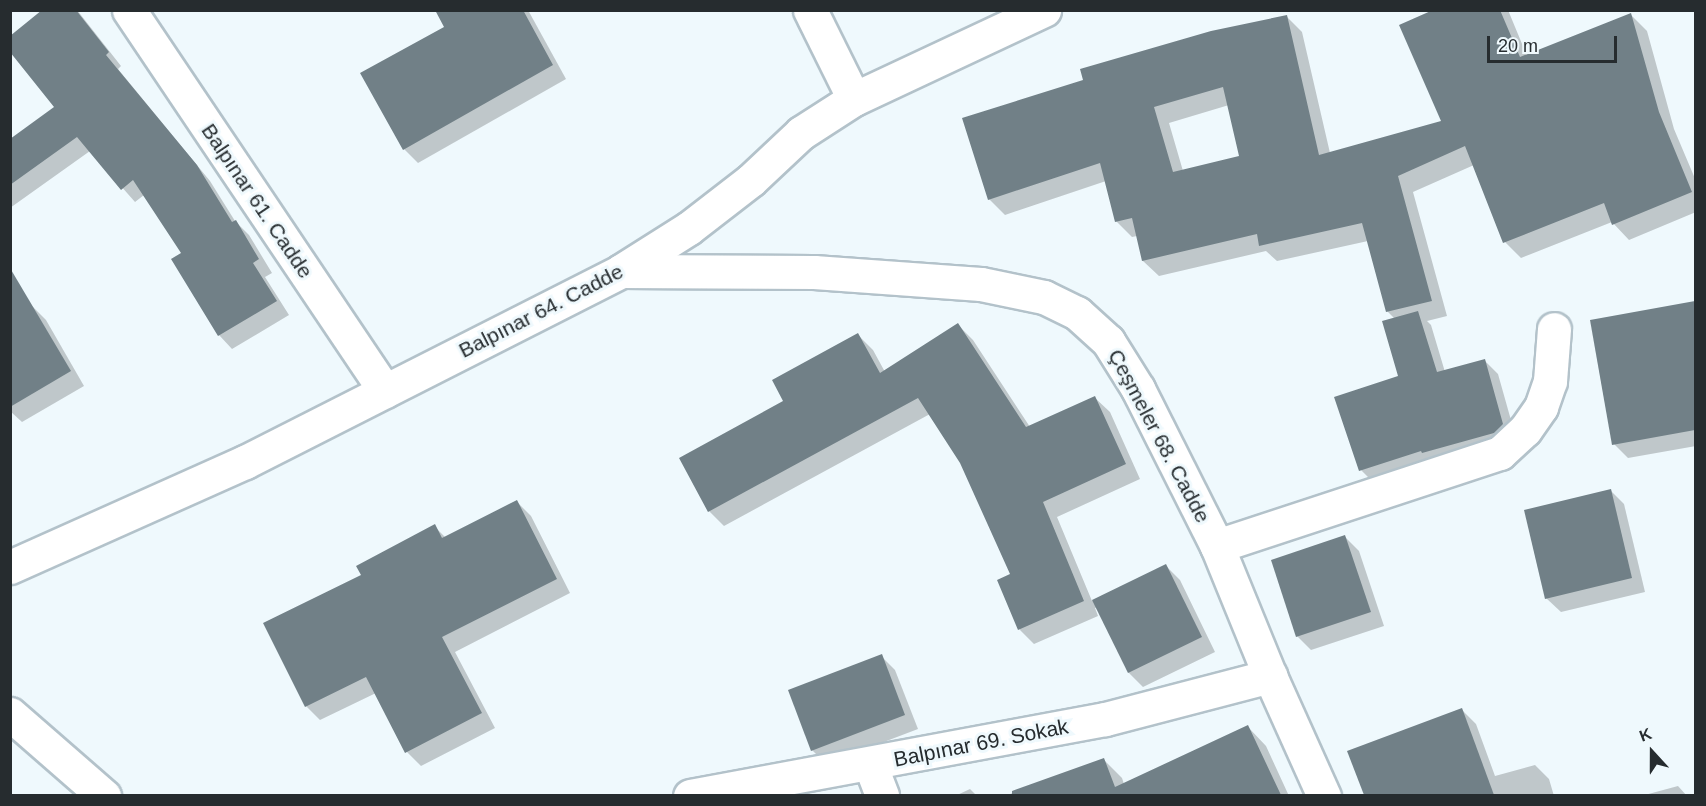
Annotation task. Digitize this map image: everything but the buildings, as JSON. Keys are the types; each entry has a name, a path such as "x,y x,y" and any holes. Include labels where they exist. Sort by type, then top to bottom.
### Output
{"street":[{"name":"Balpınar 61. Cadde","path":"129,10 386,392"},
{"path":"810,10 854,99"},
{"name":"Balpınar 64. Cadde","path":"10,567 245,462 621,271 689,228 751,180 801,133 854,99 1044,10"},
{"name":"Çeşmeler 68. Cadde","path":"621,271 814,272 981,284 1044,297 1077,313 1108,341 1138,389 1217,546 1270,676 1324,795"},
{"path":"1217,546 1500,453 1525,430 1541,407 1550,381 1554,329"},
{"name":"Balpınar 69. Sokak","path":"690,795 870,764 1105,719 1270,676"},
{"path":"10,714 104,795"},
{"path":"870,764 882,795"}]}
